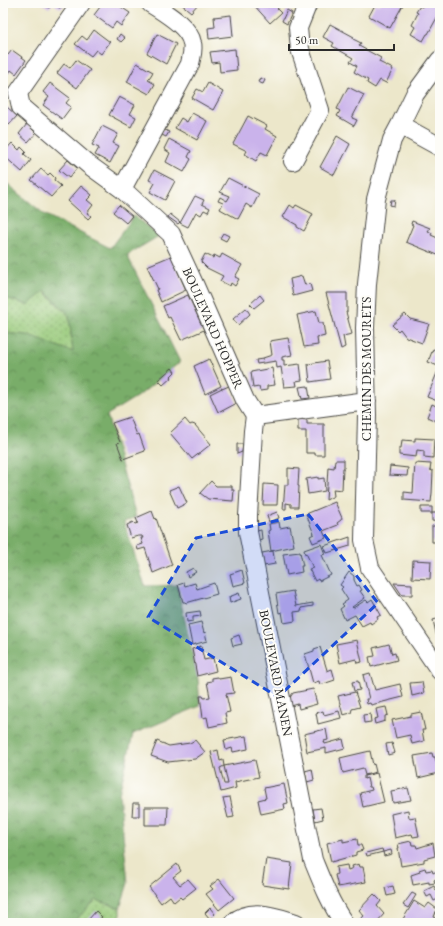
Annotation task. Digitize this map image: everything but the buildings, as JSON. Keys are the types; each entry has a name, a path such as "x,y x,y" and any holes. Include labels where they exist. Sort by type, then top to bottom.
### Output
{"street":[{"name":"BOULEVARD HOPPER","path":"81,3 18,93 21,107 89,165 122,189 171,234 245,400 255,416"},
{"path":"122,189 190,64 192,54 192,43 189,34 182,26 150,3"},
{"path":"293,161 320,110 300,48 298,28 308,3"},
{"name":"CHEMIN DES MOURETS","path":"440,60 416,94 392,140 376,198 367,284 365,328 367,401 364,540 370,568 440,671"},
{"path":"400,125 440,147"},
{"path":"255,416 367,401"},
{"name":"BOULEVARD MANEN","path":"255,416 248,532 313,860 325,889 344,923"},
{"path":"233,923 236,920 249,915 265,914 296,923"}],"highlighted area":[{"path":"308,514 378,603 278,697 148,617 196,538"}],"green space":[{"path":"3,180 44,214 110,248 134,216 159,236 127,255 180,362 141,394 107,415 136,517 124,522 145,586 177,585 198,679 200,706 133,734 119,794 128,883 120,908 96,900 72,923 3,923 3,333 27,335 73,352 69,315 45,291 28,305 3,297"},
{"path":"44,291 69,315 73,353 27,335 3,333 3,297 28,305"},
{"path":"96,899 120,908 120,923 72,923"}]}
